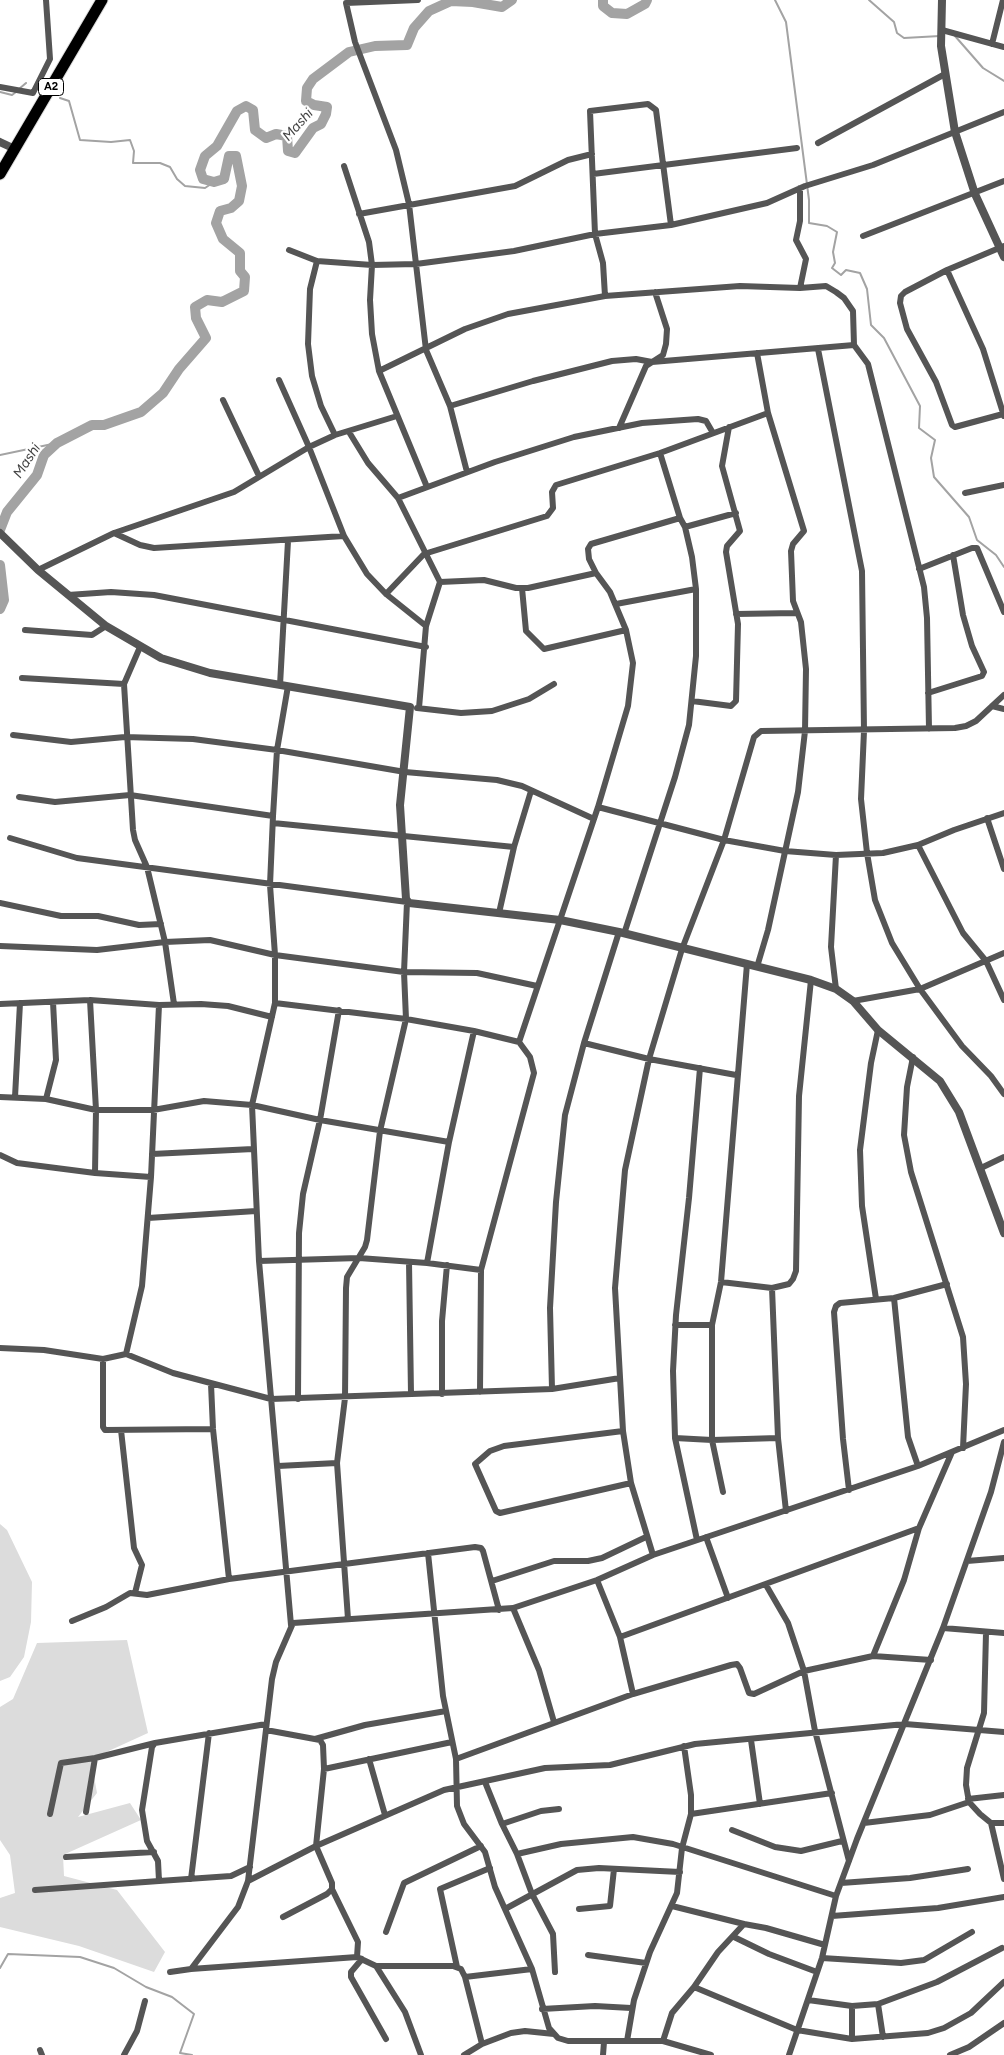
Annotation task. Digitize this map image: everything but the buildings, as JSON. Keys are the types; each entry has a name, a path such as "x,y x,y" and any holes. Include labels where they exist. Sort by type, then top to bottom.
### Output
{"highway":[{"name":"A2","path":"0,159 93,0"},
{"name":"A2","path":"0,174 8,145 102,0"}],"street":[{"path":"0,87 33,93 50,59 46,0"},
{"path":"418,0 345,1 360,54 396,150 409,204 426,350 450,406 468,472"},
{"path":"942,0 945,74 955,132 975,194 1002,247 1004,257"},
{"path":"992,44 1003,0"},
{"path":"942,30 1004,47"},
{"path":"818,143 945,74"},
{"path":"605,296 603,263 595,234 590,111 648,104 656,110 671,225"},
{"path":"289,250 317,261 372,265 416,264 514,251 595,234 671,225 767,203 812,183 873,165 1004,112"},
{"path":"593,174 797,148"},
{"path":"359,214 516,186 568,160 592,154"},
{"path":"344,166 369,242 372,265 370,300 372,334 380,371 427,487"},
{"path":"863,236 975,194 1004,181"},
{"path":"800,288 806,259 796,240 800,221 802,187"},
{"path":"947,270 983,349 1003,416 955,427 952,425 936,382 907,329 900,303 901,296 947,270 1002,247"},
{"path":"317,261 310,289 308,344 312,376 321,406 336,435"},
{"path":"380,371 466,330 508,314 605,296 740,286 800,288 826,286 844,298 853,311 854,345 868,364 924,587 927,618 929,729"},
{"path":"618,428 646,366 662,355 667,329 655,292"},
{"path":"450,406 533,380 612,361 636,359 652,362 854,345"},
{"path":"818,349 862,571 864,731 862,799 867,854 875,900 882,922 892,943 920,989 962,1046 991,1076 1004,1094"},
{"path":"757,353 768,413 804,531 793,544 790,551 793,601 801,622 806,670 805,731 798,792 757,967"},
{"path":"279,380 309,447 344,536 370,578 386,594 426,626"},
{"path":"223,400 258,476"},
{"path":"386,594 424,554 547,516 553,508 552,492 556,485 660,453 768,413"},
{"path":"38,570 114,533 234,492 309,447 336,435 397,416"},
{"path":"398,498 468,472 574,437 642,423 698,420 706,421 713,433"},
{"path":"692,701 732,706 736,701 736,614 726,552 727,546 740,531 722,466 729,427"},
{"path":"349,432 373,469 398,498 424,554 440,582 426,626 426,647 419,708"},
{"path":"552,1389 550,1308 556,1202 565,1116 584,1043 661,823 689,725 692,701 696,656 696,589 685,527 680,518 660,453"},
{"path":"965,493 1004,485"},
{"path":"685,527 736,513"},
{"path":"519,1042 598,807 628,706 633,663 626,630 616,604 596,573 589,558 588,549 591,544 680,518"},
{"path":"114,533 140,545 154,548 344,536"},
{"path":"2,535 38,570 106,626 161,658 201,671 410,707 461,713 492,712 530,699 554,684"},
{"path":"191,1969 238,1907 248,1881 272,1679 291,1625 259,1261 252,1105 275,1003 275,955 270,886 276,750 284,685 288,540"},
{"path":"919,569 972,548 977,548 1004,612"},
{"path":"928,693 982,676 984,672 972,646 963,615 954,556"},
{"path":"440,582 484,580 522,588 596,573"},
{"path":"522,588 526,631 544,649 626,630"},
{"path":"616,604 696,589"},
{"path":"68,595 111,592 154,595 426,647"},
{"path":"736,614 796,613"},
{"path":"25,630 92,634 106,626"},
{"path":"140,647 124,684 125,736 130,795 135,840 147,867 161,924 174,1004"},
{"path":"22,678 124,684"},
{"path":"653,1555 631,1483 623,1430 615,1288 625,1170 649,1059 682,949 724,840 757,733 929,729 966,726 1004,694"},
{"path":"992,706 1004,709"},
{"path":"348,1619 337,1463 345,1398 346,1288 347,1277 359,1258 367,1240 380,1131 406,1019 404,972 407,902 400,805 405,772 410,707"},
{"path":"13,734 71,742 125,736 193,739 276,750 405,772 497,780 531,791 594,819"},
{"path":"499,913 514,847 531,791"},
{"path":"19,797 65,802 130,795 273,819 401,836 514,847"},
{"path":"598,807 724,840 785,851 836,855 883,853 918,845 1004,813"},
{"path":"987,818 1004,869"},
{"path":"10,838 77,858 270,886 560,920 622,933 811,980 836,989 854,1001 878,1030 913,1057 940,1082 959,1112 1004,1233"},
{"path":"918,845 963,933 986,961 1004,1000"},
{"path":"836,855 831,947 836,989"},
{"path":"0,903 61,916 98,916 138,925 161,924"},
{"path":"0,946 97,950 165,942 210,940 275,955 404,972 477,974 537,986"},
{"path":"854,1001 920,989 1004,953"},
{"path":"723,1492 712,1440 712,1326 721,1282 746,964"},
{"path":"721,1282 772,1288 789,1284 796,1271 800,1096 811,980"},
{"path":"0,1004 90,1000 160,1005 228,1006 272,1018"},
{"path":"90,1000 96,1110 95,1173"},
{"path":"46,1098 56,1060 53,1002"},
{"path":"16,1097 20,1003"},
{"path":"275,1003 406,1019 474,1031 519,1042 530,1057 534,1073 481,1270 480,1392"},
{"path":"126,1354 142,1286 151,1177 153,1110 160,1005"},
{"path":"298,1399 299,1260 303,1194 320,1120 339,1010"},
{"path":"876,1299 862,1206 860,1150 870,1064 878,1030"},
{"path":"427,1263 449,1142 474,1031"},
{"path":"584,1043 649,1059 736,1075"},
{"path":"913,1057 907,1087 904,1135 911,1172 963,1337 965,1353 963,1448"},
{"path":"697,1540 674,1438 673,1371 675,1325 689,1198 700,1068"},
{"path":"0,1098 46,1098 96,1110 153,1110 204,1101 252,1105 320,1120 449,1142"},
{"path":"152,1154 253,1149"},
{"path":"0,1155 17,1163 95,1173 151,1177"},
{"path":"981,1168 1004,1156"},
{"path":"148,1218 256,1211"},
{"path":"259,1261 359,1258 427,1263 481,1270"},
{"path":"410,1262 411,1394"},
{"path":"442,1394 442,1321 446,1265"},
{"path":"849,1490 843,1439 834,1309 840,1303 894,1298 947,1284"},
{"path":"772,1288 778,1438 786,1511"},
{"path":"894,1298 908,1438 918,1466"},
{"path":"675,1325 712,1326"},
{"path":"0,1348 44,1350 103,1360 126,1354 173,1373 271,1399 345,1398 552,1389 620,1378"},
{"path":"103,1360 103,1427 106,1430 213,1429"},
{"path":"211,1384 213,1429 229,1579"},
{"path":"121,1430 134,1548 142,1565 135,1593"},
{"path":"623,1430 504,1446 490,1451 474,1464 496,1511 500,1513 631,1483"},
{"path":"291,1625 296,1622 513,1608 597,1580 653,1555 918,1466 1004,1430"},
{"path":"674,1438 712,1440 778,1438"},
{"path":"789,2055 822,1958 836,1896 943,1628 991,1492 1004,1442"},
{"path":"873,1656 904,1580 919,1528 952,1452"},
{"path":"278,1466 337,1463"},
{"path":"620,1637 919,1528"},
{"path":"492,1580 554,1561 588,1561 602,1558 646,1537"},
{"path":"706,1537 728,1598"},
{"path":"72,1621 116,1603 130,1593 147,1595 229,1579 428,1553 481,1548 492,1580 499,1610"},
{"path":"428,1553 432,1614 446,1711 456,1760 457,1806 460,1816 481,1846 505,1910 532,1969 542,2009 554,2034"},
{"path":"968,1560 1004,1558"},
{"path":"597,1580 620,1637 633,1694"},
{"path":"766,1585 788,1623 804,1670 814,1731 832,1793 842,1842 849,1861"},
{"path":"513,1608 538,1670 554,1722"},
{"path":"943,1628 1004,1633"},
{"path":"986,1633 984,1713 967,1768 966,1785 969,1800 991,1822 1004,1879"},
{"path":"456,1760 633,1694 737,1664 749,1693 754,1694 804,1670 873,1656 931,1660"},
{"path":"313,1739 366,1725 446,1711"},
{"path":"248,1881 316,1846 384,1815 458,1786 485,1782 545,1768 610,1765 684,1746 751,1740 814,1731 906,1724 1004,1732"},
{"path":"50,1814 61,1763 95,1758 155,1743 209,1733 266,1727 320,1740 323,1745 324,1769 316,1846 332,1883 332,1889 358,1942 359,1958 351,1972 351,1976 386,2039"},
{"path":"191,1879 209,1733"},
{"path":"751,1740 760,1804"},
{"path":"324,1769 452,1742"},
{"path":"155,1743 152,1747 142,1810 147,1841 158,1861 158,1881"},
{"path":"627,2041 631,2008 646,1963 672,1906 680,1872 682,1848 691,1814 691,1795 684,1746"},
{"path":"86,1812 95,1758"},
{"path":"369,1759 384,1815"},
{"path":"485,1782 502,1824 517,1854 532,1894 553,1934 555,1972"},
{"path":"691,1814 832,1793"},
{"path":"864,1823 930,1815 969,1800 1004,1795"},
{"path":"502,1824 541,1811 559,1809"},
{"path":"991,1822 1004,1823"},
{"path":"732,1830 775,1847 802,1851 842,1842"},
{"path":"517,1854 561,1844 633,1837 673,1844 836,1896"},
{"path":"386,1932 404,1883 481,1846"},
{"path":"66,1857 154,1852"},
{"path":"36,1890 231,1876 250,1867"},
{"path":"457,1967 440,1889 490,1868"},
{"path":"505,1910 577,1870 614,1869 680,1872"},
{"path":"579,1909 610,1906 614,1869"},
{"path":"841,1883 910,1878 968,1869"},
{"path":"283,1917 327,1894 332,1889"},
{"path":"832,1916 938,1908 1004,1897"},
{"path":"672,1906 766,1928 825,1945"},
{"path":"663,2041 672,2013 694,1987 718,1952 734,1937 744,1924"},
{"path":"822,1958 901,1964 924,1960 972,1932"},
{"path":"734,1937 769,1954 817,1972"},
{"path":"808,2000 852,2006 878,2004 937,1982 1002,1948"},
{"path":"588,1955 646,1963"},
{"path":"170,1972 359,1958 376,1966 457,1967 461,1969 465,1976 482,2044"},
{"path":"376,1966 405,2012 422,2055"},
{"path":"465,1976 532,1969"},
{"path":"694,1987 797,2030 852,2039 928,2033 944,2028 971,2013 1004,1982"},
{"path":"124,2055 136,2032 145,2001"},
{"path":"878,2004 883,2037"},
{"path":"542,2009 595,2006 631,2008"},
{"path":"852,2006 852,2039"},
{"path":"950,2055 969,2047 1004,2023"},
{"path":"464,2055 482,2044 511,2033 525,2031 554,2034 568,2041 663,2041 696,2049 711,2055"},
{"path":"603,2055 604,2042"}],"shaded area":[{"path":"0,1524 7,1530 32,1582 31,1622 24,1657 10,1677 0,1681"},
{"path":"127,1640 148,1733 91,1759 97,1793 78,1817 130,1803 141,1820 63,1855 64,1876 117,1890 165,1952 154,1972 79,1946 0,1927 0,1898 15,1893 10,1855 0,1840 0,1707 13,1699 37,1643"}],"waterway":[{"name":"Mashi","path":"0,530 7,512 37,475 44,455 57,443 92,425 104,425 141,412 163,393 179,369 206,338 196,318 195,307 207,300 222,302 244,291 245,277 240,271 240,253 223,239 216,223 220,211 231,208 239,201 242,186 236,156 229,156 224,179 214,182 203,179 200,170 205,156 217,146 237,111 246,106 253,110 255,130 266,138 276,134 287,136 288,151 295,153 313,128 321,124 326,114 327,107 314,105 306,101 307,88 313,79 349,52 375,46 407,45 414,28 429,11 451,1 473,2 502,7 512,0"},
{"name":"Mashi","path":"603,0 603,6 612,13 627,14 645,4 647,0"},
{"path":"775,0 786,22 809,200 809,223 827,226 837,232 833,252 835,263 832,268 841,275 846,270 860,273 867,289 871,325 884,338 920,406 919,428 935,440 931,458 934,477 969,517 977,540 996,555 1004,567"},
{"path":"869,0 894,22 897,33 904,38 940,36"},
{"path":"955,36 983,68 1004,81"},
{"path":"19,89 26,83"},
{"path":"0,92 12,95 16,92"},
{"path":"60,98 69,101 80,140 111,142 130,140 134,151 133,163 160,163 170,167 177,179 185,186 205,188 214,182"},
{"path":"0,455 57,443"},
{"name":"Mashi","path":"0,565 4,600 0,609"},
{"path":"0,1968 8,1954 80,1957 114,1968 146,1987 172,1997 194,2014 180,2053 192,2055"}]}
